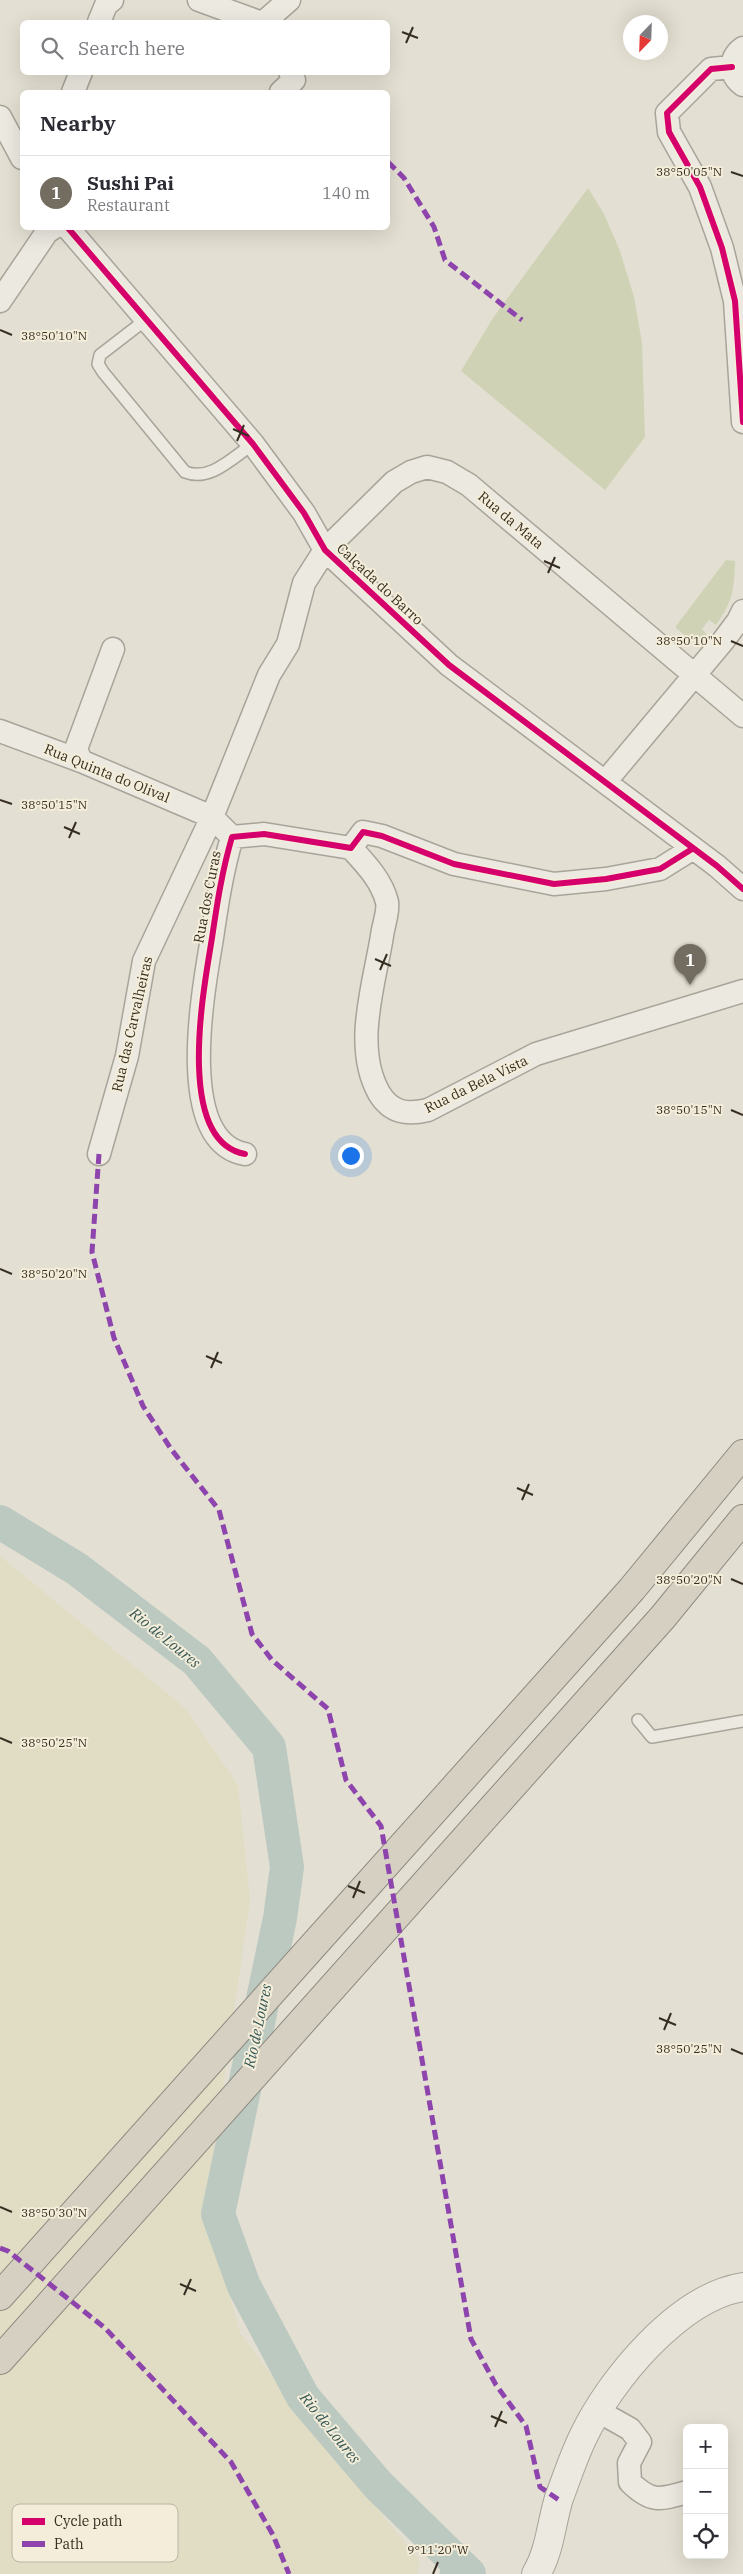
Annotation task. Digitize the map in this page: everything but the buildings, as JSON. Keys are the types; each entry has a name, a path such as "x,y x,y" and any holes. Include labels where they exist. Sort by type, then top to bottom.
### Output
{"highway":[{"path":"0,2296 632,1589 743,1454"},
{"path":"0,2360 663,1617 743,1519"}],"street":[{"path":"100,20 106,5 112,0"},
{"path":"199,0 254,20"},
{"path":"266,20 289,0"},
{"path":"739,67 711,69 667,113 669,132 700,188 722,248 731,284 735,301 743,422"},
{"path":"74,90 80,75"},
{"path":"0,117 20,154"},
{"path":"0,301 50,230"},
{"name":"Calçada do Barro","path":"70,230 148,318 253,444 304,513 325,550 449,665 717,866 743,889"},
{"name":"Rua da Mata","path":"325,550 394,482 427,467 447,472 469,485 741,712"},
{"name":"Rua das Carvalheiras","path":"99,1154 127,1056 144,961 212,817 269,675 288,644 304,584 325,550"},
{"path":"606,782 738,621 743,611"},
{"path":"81,761 76,749 113,649"},
{"name":"Rua Quinta do Olival","path":"0,731 81,761 212,817"},
{"path":"212,817 232,837"},
{"path":"351,848 363,832 382,836 454,864 554,884 606,879 660,869 692,848"},
{"name":"Rua dos Curas","path":"245,1154 234,1152 222,1142 210,1125 202,1099 197,1052 206,973 223,868 232,837 264,834 351,848"},
{"name":"Rua da Bela Vista","path":"351,848 370,868 387,902 366,1029 370,1077 383,1099 398,1112 413,1114 428,1110 536,1054 743,991"},
{"path":"536,2574 542,2564 559,2500 584,2435 607,2396 648,2346 690,2309 728,2290 743,2287"},
{"path":"598,2410 630,2429 640,2442 629,2463 630,2482 641,2493 661,2500 683,2493"}],"lane":[{"path":"148,318 100,355 98,364 185,472 195,476 210,474 253,444"},
{"path":"638,1720 652,1737 743,1720"}],"shaded area":[{"path":"0,1556 186,1709 238,1785 250,1900 206,2206 240,2333 314,2431 420,2561 417,2574 0,2574"}],"green space":[{"path":"588,188 604,214 620,251 634,297 642,343 645,437 605,490 461,371 493,318"},
{"path":"726,560 735,561 732,595 726,609 716,625 709,620 702,629 707,635 699,639 691,638 676,628 676,626"}],"waterway":[{"name":"Rio de Loures","path":"0,1522 77,1569 197,1661 269,1747 287,1867 280,1918 218,2214 244,2286 303,2397 378,2485 469,2574"},
{"path":"442,2574 447,2553"}],"marked path":[{"path":"390,164 404,178 434,227 445,260 522,320"},
{"path":"99,1154 92,1252 114,1338 143,1406 171,1449 219,1510 252,1634 272,1660 328,1709 346,1780 381,1826 471,2339 496,2385 526,2426 540,2487 559,2500"},
{"path":"0,2248 8,2251 105,2328 231,2462 273,2535 289,2574"}],"cycle path":[{"path":"732,67 711,69 667,113 669,132 700,187 722,248 735,301 743,422"},
{"path":"70,230 253,444 304,513 325,550 449,665 717,866 743,889"},
{"path":"245,1154 223,1143 209,1122 201,1093 199,1060 200,1024 208,961 225,862 232,837 264,834 351,848 363,832 382,836 454,864 554,884 606,879 660,869 692,849"}],"place":[{"name":"Sushi Pai","path":"690,985"}]}
